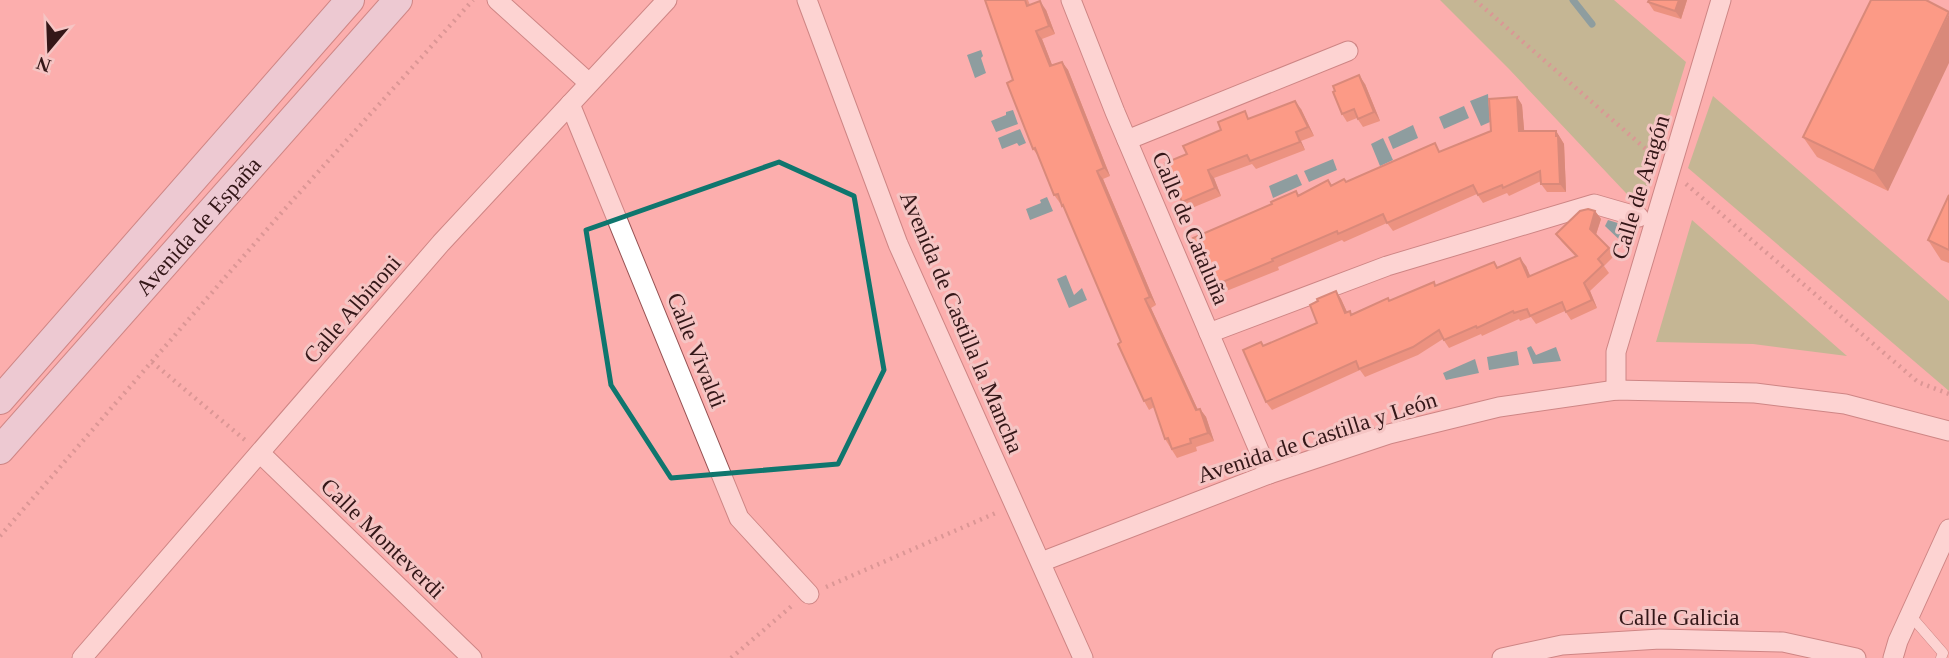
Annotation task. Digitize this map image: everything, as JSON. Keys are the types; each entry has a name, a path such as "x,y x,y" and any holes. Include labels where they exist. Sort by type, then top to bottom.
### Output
{"main road":[{"name":"Avenida de España","path":"0,400 350,0"},
{"name":"Avenida de España","path":"0,450 398,0"}],"street":[{"path":"498,0 589,83"},
{"name":"Calle Albinoni","path":"82,658 441,243 667,0"},
{"name":"Avenida de Castilla la Mancha","path":"807,0 898,244 1083,658"},
{"name":"Calle de Cataluña","path":"1071,0 1127,141 1269,474"},
{"name":"Calle de Aragón","path":"1616,390 1616,352 1721,0"},
{"path":"1127,141 1348,51"},
{"name":"Calle Vivaldi","path":"570,104 739,518 809,594"},
{"path":"1209,333 1387,266 1594,204 1639,217"},
{"name":"Avenida de Castilla y León","path":"1041,562 1269,474 1390,434 1499,407 1616,390 1755,393 1832,402 1949,431"},
{"name":"Calle Monteverdi","path":"261,453 472,658"},
{"path":"1893,658 1949,529"},
{"name":"Calle Galicia","path":"1502,658 1562,645 1660,639 1783,642 1856,658"}],"lane":[{"path":"1910,615 1943,653 1941,658"}],"path":[{"path":"0,536 472,0"},
{"path":"1475,0 1918,382 1949,394"},
{"path":"152,362 261,453"},
{"path":"732,658 792,604 809,594 1015,504"}],"highlighted area":[{"path":"779,162 854,196 884,370 838,464 671,478 611,385 586,230"}],"green space":[{"path":"1440,0 1614,0 1686,62 1641,209 1509,69"},
{"path":"1713,96 1949,301 1949,391 1688,168"},
{"path":"1692,220 1847,356 1753,344 1656,342"}],"water":[{"path":"981,50 986,73 975,78 967,55"},
{"path":"1488,94 1490,122 1481,126 1470,101"},
{"path":"1464,106 1469,118 1444,129 1439,117"},
{"path":"1013,110 1018,124 996,132 991,121"},
{"path":"1413,125 1418,138 1393,149 1388,137"},
{"path":"1020,129 1026,143 1019,146 1017,143 1002,149 998,138"},
{"path":"1383,138 1393,160 1380,166 1371,144"},
{"path":"1333,159 1337,170 1309,182 1304,171"},
{"path":"1297,174 1302,185 1273,198 1269,186"},
{"path":"1047,197 1053,211 1030,220 1026,209 1041,203 1040,200"},
{"path":"1608,220 1634,228 1628,248 1605,226"},
{"path":"1066,275 1074,295 1082,288 1087,300 1069,308 1057,279"},
{"path":"1531,346 1536,355 1556,347 1561,361 1533,364 1527,348"},
{"path":"1517,351 1519,365 1489,370 1487,357"},
{"path":"1475,359 1479,373 1446,380 1443,373"}],"building":[{"path":"985,0 1025,0 1027,6 1040,1 1049,26 1036,31 1050,66 1062,62 1104,168 1097,171 1150,297 1145,299 1196,410 1200,409 1208,433 1190,439 1191,443 1172,449 1168,438 1165,439 1151,398 1144,401 1118,344 1121,342 1063,205 1058,194 1054,195 1035,148 1033,149 1007,83 1013,80"},
{"path":"1679,0 1675,11 1648,2"},
{"path":"1871,0 1926,0 1949,12 1874,171 1803,137"},
{"path":"1359,75 1374,112 1358,119 1354,109 1342,114 1333,86"},
{"path":"1517,97 1519,131 1556,131 1560,184 1541,184 1540,171 1503,188 1502,185 1478,195 1473,185 1387,223 1383,214 1338,234 1337,231 1213,286 1193,238 1296,191 1298,196 1328,180 1331,186 1344,179 1346,182 1435,143 1439,152 1491,131 1489,99"},
{"path":"1295,101 1308,127 1296,132 1300,142 1250,161 1247,155 1208,170 1215,188 1182,202 1165,163 1187,154 1183,146 1221,130 1218,122 1245,111 1248,119"},
{"path":"1949,195 1949,250 1928,240"},
{"path":"1580,211 1595,211 1590,229 1609,248 1598,259 1603,265 1584,283 1592,300 1566,312 1562,302 1530,316 1527,309 1514,313 1513,311 1444,340 1439,330 1413,347 1359,369 1356,361 1266,402 1243,350 1261,342 1263,346 1317,323 1310,305 1318,301 1317,299 1336,291 1345,313 1350,311 1351,315 1388,298 1389,301 1434,282 1435,286 1494,262 1497,268 1520,258 1528,277 1577,256 1556,234"}],"waterway":[{"path":"1573,0 1592,24"}]}
